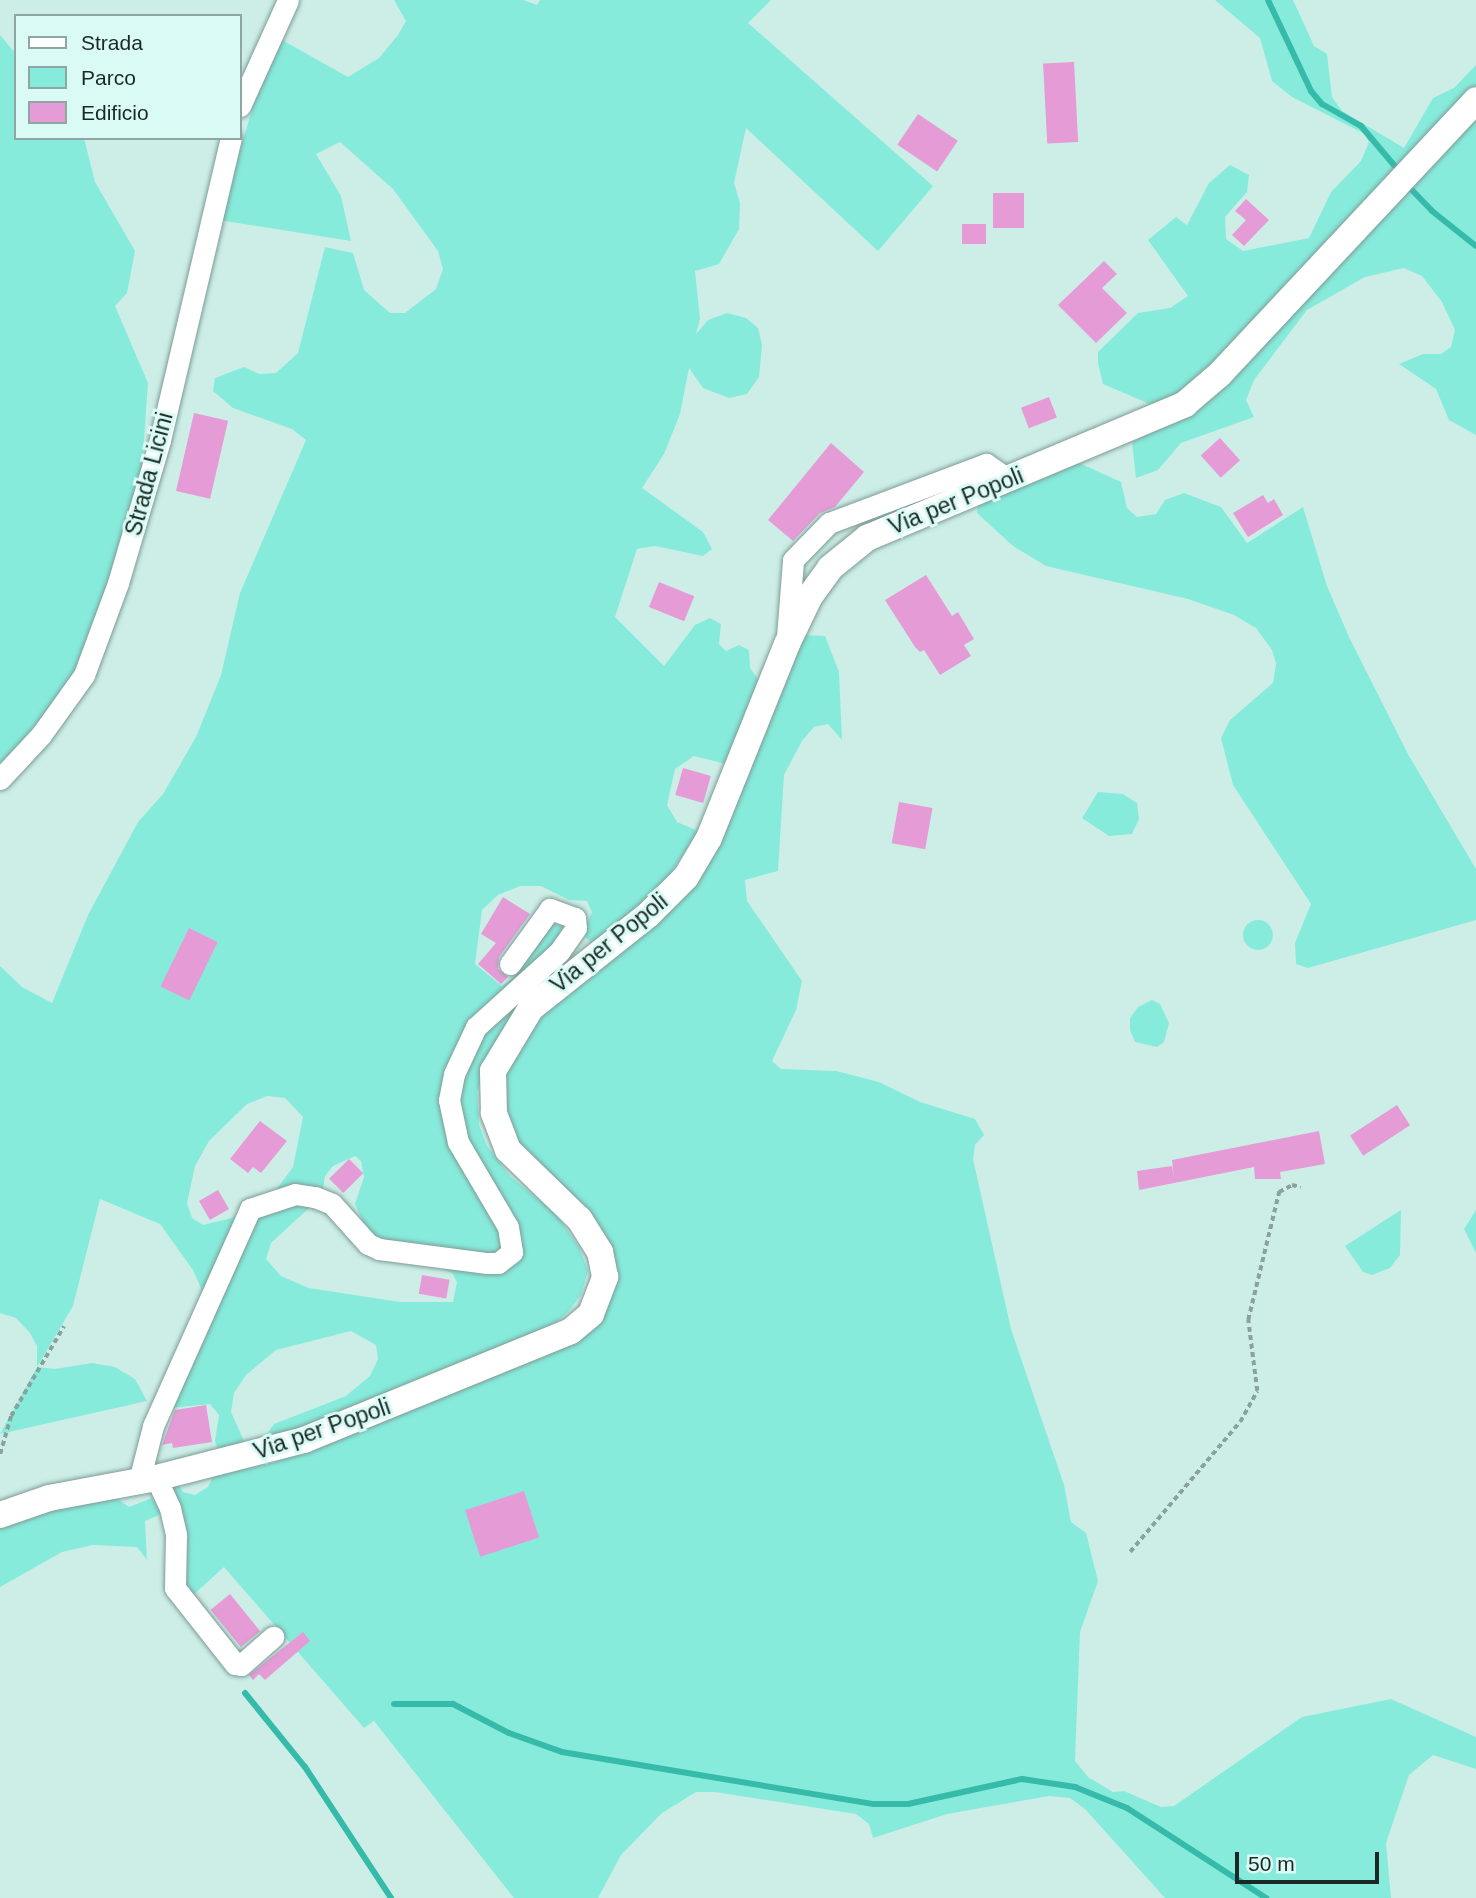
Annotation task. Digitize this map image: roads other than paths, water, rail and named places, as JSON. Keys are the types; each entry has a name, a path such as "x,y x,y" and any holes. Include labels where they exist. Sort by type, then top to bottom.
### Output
{"main road":[{"name":"Via per Popoli","path":"0,1515 49,1498 147,1479 279,1448 337,1429 571,1331 592,1314 605,1277 600,1252 579,1219 508,1150 491,1092 493,1071 518,1023 559,968 649,914 686,877 709,838 787,644 810,596 850,549 1009,479 1154,421 1204,390 1476,100"}],"street":[{"path":"242,102 288,0"},
{"name":"Strada Licini","path":"0,779 41,735 84,675 114,596 160,440 231,140"},
{"path":"787,644 793,559 829,523 986,464 1009,479"},
{"path":"273,1637 241,1665 235,1664 175,1588 176,1535 170,1508 147,1479 153,1426 250,1209 295,1194 315,1197 332,1204 368,1244 379,1249 486,1263 498,1263 512,1252 508,1227 458,1142 449,1100 454,1074 476,1027 559,968 577,924 554,908 541,918 510,964"}],"waterway":[{"path":"1268,0 1311,91 1322,104 1361,126 1394,165"},
{"path":"1410,188 1432,211 1476,246"},
{"path":"245,1693 305,1767 391,1898"},
{"path":"394,1704 453,1704 509,1733 562,1752 874,1804 908,1804 1022,1779 1075,1787 1127,1808 1266,1898"}]}
